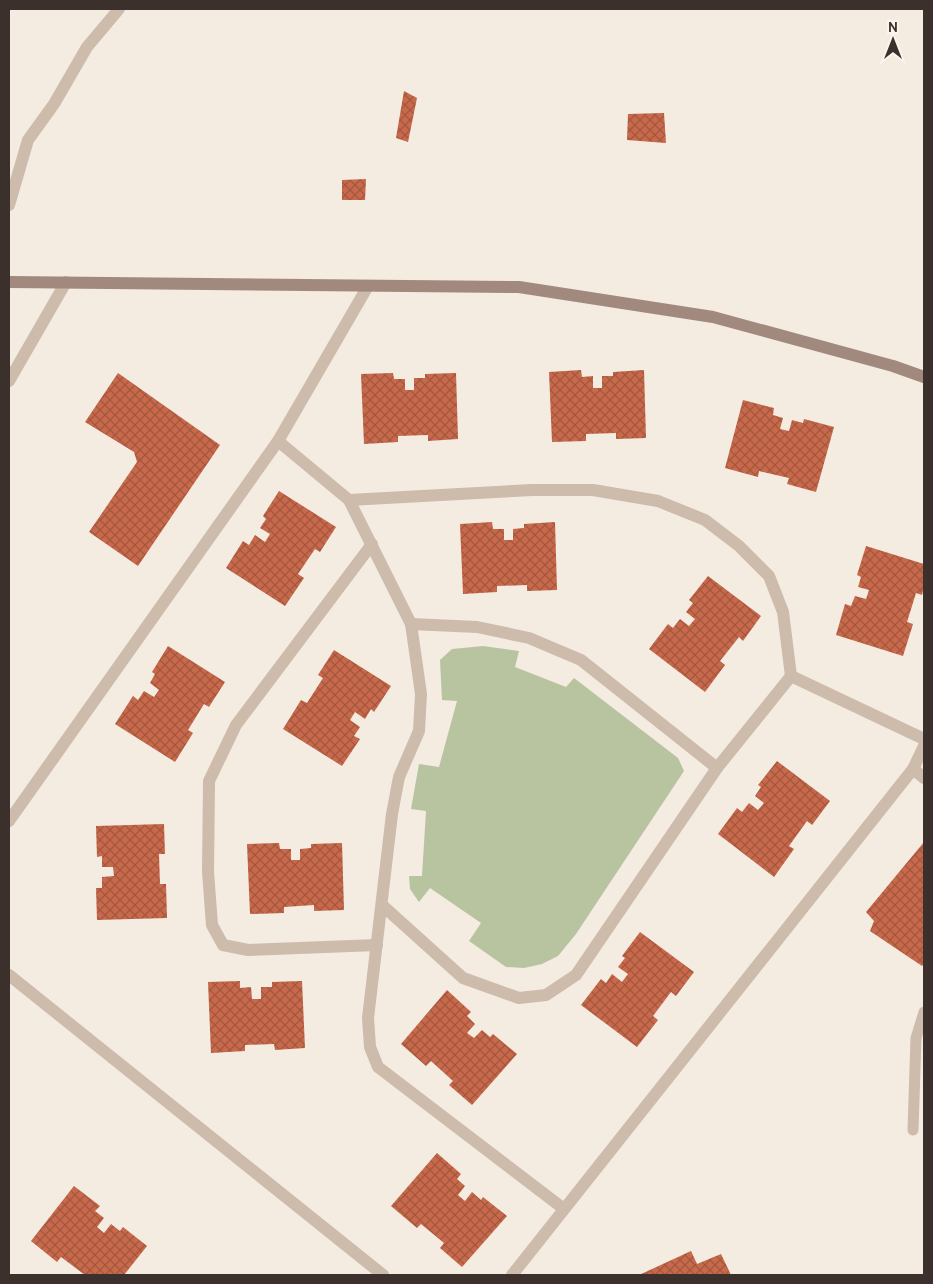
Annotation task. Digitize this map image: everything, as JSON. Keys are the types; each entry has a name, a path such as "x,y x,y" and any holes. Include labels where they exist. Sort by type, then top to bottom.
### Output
{"main road":[{"path":"9,282 519,287 713,317 893,366 924,377"}],"street":[{"path":"9,205 28,140 54,104 87,47 119,9"},
{"path":"9,381 66,282"},
{"path":"9,821 278,441 368,286"},
{"path":"278,441 350,500 411,624 421,694 420,731 399,778 392,814 368,1018 370,1047 378,1067 564,1209"},
{"path":"350,500 532,490 593,490 658,501 705,520 739,546 769,576 783,612 790,676 717,768 576,975 546,995 520,998 463,978 382,905"},
{"path":"372,544 236,725 209,780 208,872 212,925 223,945 248,950 377,945"},
{"path":"411,624 477,627 529,638 581,660 717,768"},
{"path":"790,676 924,739"},
{"path":"512,1275 913,770 924,746"},
{"path":"913,770 924,778"},
{"path":"9,975 383,1275"}],"lane":[{"path":"914,1130 916,1038 924,1012"}],"green space":[{"path":"483,646 519,651 515,667 566,687 574,678 678,758 684,771 576,934 558,956 542,964 524,968 506,967 469,941 481,923 430,888 419,902 410,889 409,876 422,876 426,811 411,809 419,764 439,767 457,701 442,700 440,660 452,649"}],"building":[{"path":"404,91 417,98 408,142 396,138"},
{"path":"664,113 666,143 627,140 628,114"},
{"path":"366,179 365,200 342,200 342,180"},
{"path":"581,370 582,377 593,376 593,388 602,388 602,376 613,376 613,372 644,370 646,438 616,439 616,433 586,434 586,441 552,442 549,372"},
{"path":"118,373 220,445 138,566 89,532 137,462 134,452 85,422"},
{"path":"393,373 394,379 405,379 405,390 414,390 414,378 425,378 425,374 456,373 458,439 428,441 428,435 398,436 398,442 364,444 361,374"},
{"path":"743,400 774,408 773,415 783,418 780,429 789,431 792,420 803,423 804,419 834,427 816,492 787,484 789,478 759,471 758,477 725,468"},
{"path":"279,491 336,527 320,552 315,549 298,574 304,578 285,606 226,568 243,541 249,545 255,535 265,542 270,534 260,528 266,519 263,516"},
{"path":"492,522 493,529 504,529 504,540 513,540 513,529 524,528 524,524 555,522 557,590 527,591 527,585 497,586 497,592 463,594 460,524"},
{"path":"866,546 924,564 922,595 916,593 907,622 913,624 903,656 836,635 845,604 851,606 855,596 866,599 869,590 858,587 861,577 857,575"},
{"path":"708,576 761,616 743,641 739,637 720,661 725,665 705,692 649,649 668,624 673,628 680,619 689,626 695,619 686,612 693,603 689,600"},
{"path":"168,646 225,682 209,707 204,704 188,730 193,733 175,762 115,724 133,696 138,700 144,691 154,697 159,690 150,683 155,674 152,672"},
{"path":"334,650 391,686 374,712 371,709 365,719 355,712 350,720 360,727 354,736 360,739 342,766 283,729 301,700 307,703 323,678 318,675"},
{"path":"777,761 830,801 812,825 807,821 789,846 794,849 774,877 718,834 737,808 742,812 749,803 758,810 764,803 755,796 761,787 758,785"},
{"path":"164,824 165,854 159,854 160,884 166,884 167,918 97,920 96,888 102,888 102,877 114,876 113,867 102,867 102,856 97,857 96,826"},
{"path":"924,842 924,964 922,966 870,931 874,921 866,912"},
{"path":"279,843 280,849 291,849 291,860 300,860 300,849 311,848 311,844 342,843 344,910 314,911 314,905 284,907 284,913 250,914 247,844"},
{"path":"640,932 694,972 676,996 671,992 653,1016 658,1020 637,1047 581,1005 601,979 606,983 612,974 622,982 628,974 618,967 625,958 622,956"},
{"path":"240,981 240,988 251,987 252,999 261,999 261,987 272,987 272,982 302,981 305,1048 275,1050 274,1044 245,1045 245,1051 211,1053 208,982"},
{"path":"447,990 471,1012 467,1016 475,1024 467,1033 474,1038 482,1030 490,1037 493,1034 517,1054 472,1105 449,1085 453,1081 431,1061 426,1066 401,1044"},
{"path":"437,1153 461,1174 457,1179 465,1186 458,1195 465,1201 472,1192 481,1200 483,1197 507,1216 462,1267 440,1248 444,1243 421,1224 417,1228 391,1206"},
{"path":"74,1186 100,1206 95,1211 104,1218 97,1227 104,1233 111,1224 120,1231 123,1227 147,1246 124,1275 85,1275 61,1257 57,1262 31,1241"},
{"path":"691,1251 697,1264 721,1254 731,1275 639,1275"}]}
